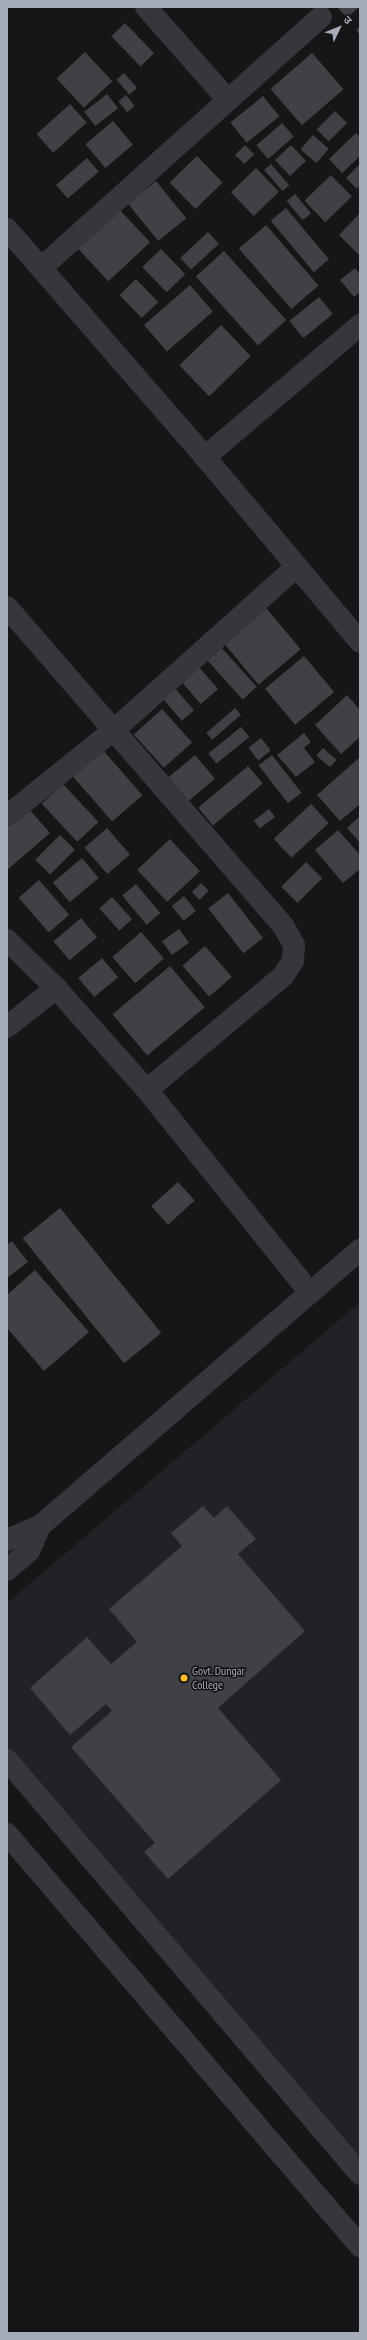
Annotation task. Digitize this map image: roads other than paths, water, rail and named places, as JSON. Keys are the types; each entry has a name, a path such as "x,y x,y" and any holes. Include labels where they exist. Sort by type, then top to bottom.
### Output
{"street":[{"path":"146,7 228,100"},
{"path":"40,268 321,17"},
{"path":"7,229 205,457 296,567 357,634"},
{"path":"205,457 360,325"},
{"path":"7,816 115,729 296,567"},
{"path":"7,607 115,729 284,927 294,945 293,961 283,976 147,1090"},
{"path":"7,940 56,988 147,1090 310,1294"},
{"path":"7,1027 56,988"},
{"path":"7,1540 40,1526 360,1250"},
{"path":"7,1570 29,1551 40,1526"},
{"path":"7,1760 360,2174"},
{"path":"7,1834 360,2246"}],"place":[{"name":"Govt. Dungar College","path":"184,1678"}]}
